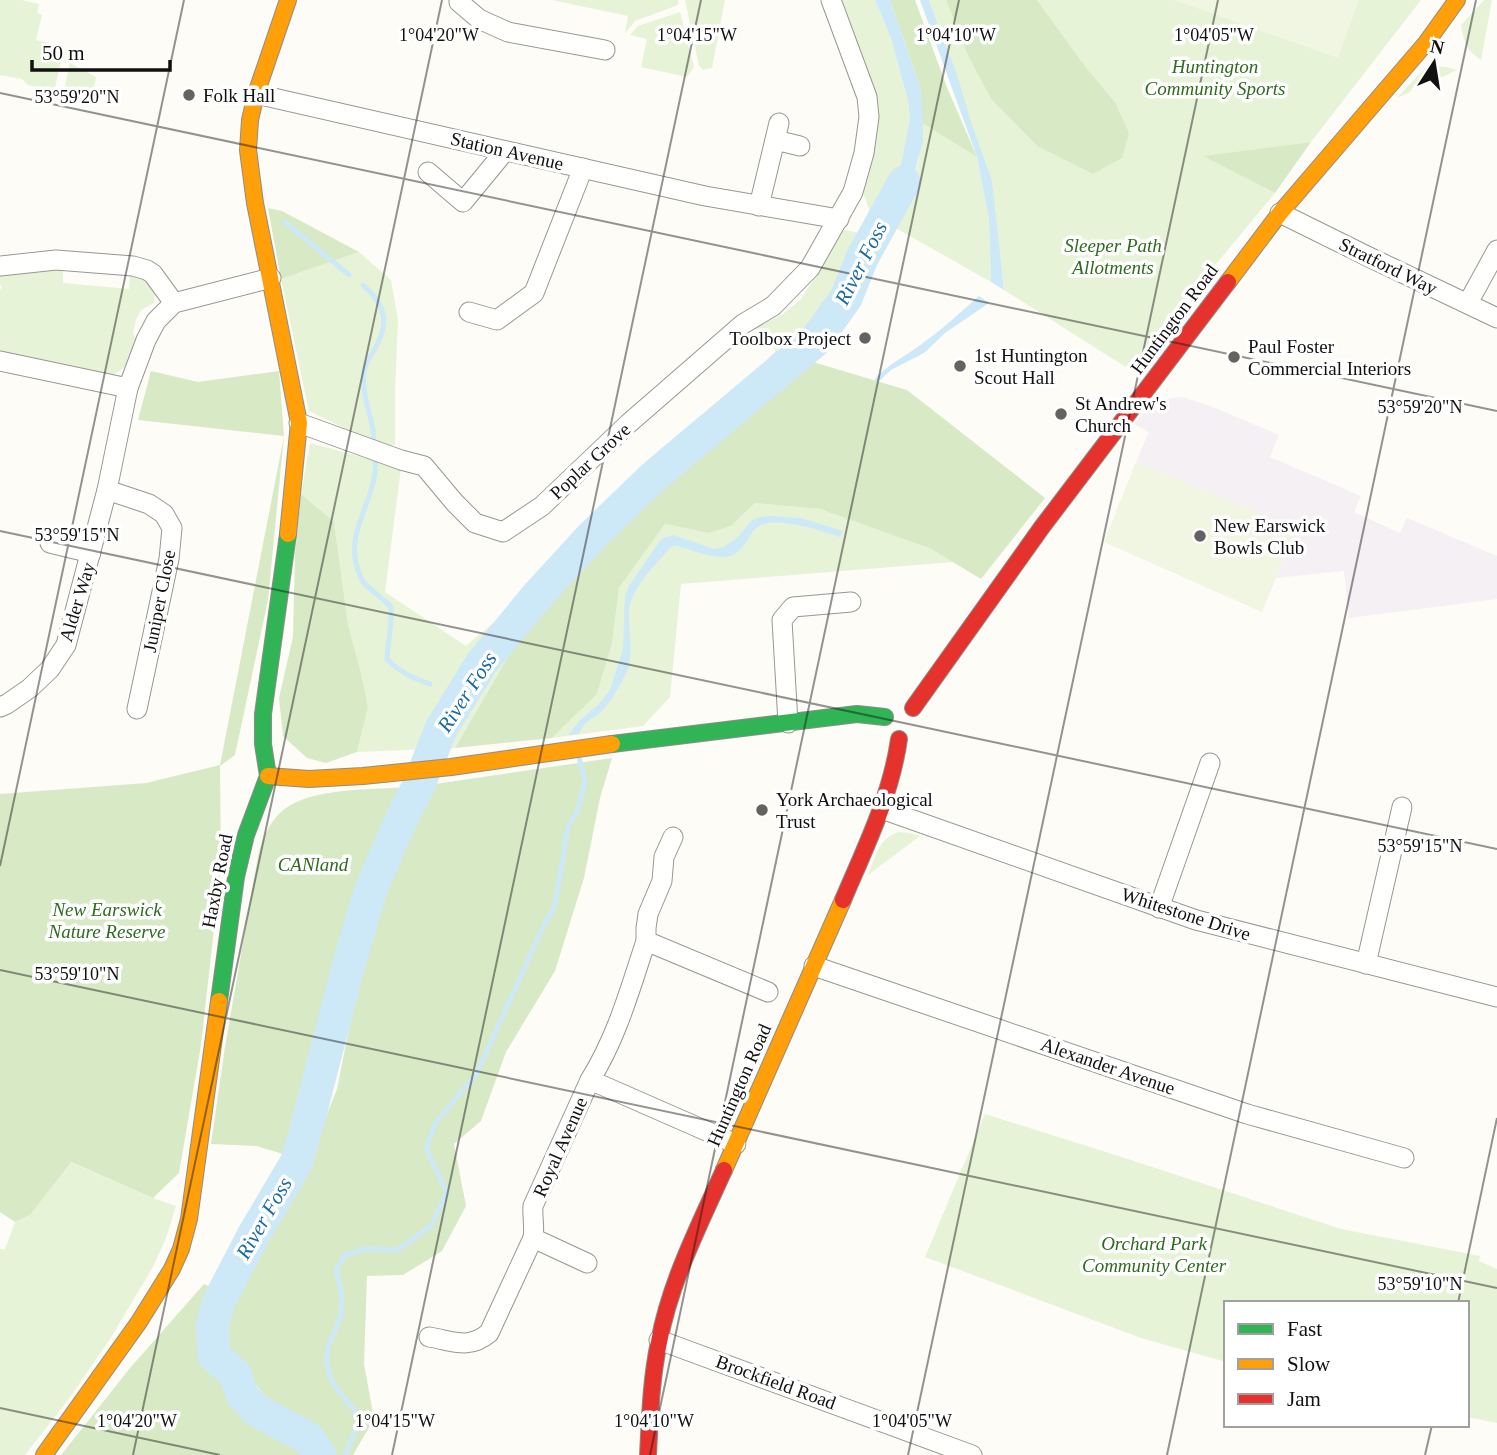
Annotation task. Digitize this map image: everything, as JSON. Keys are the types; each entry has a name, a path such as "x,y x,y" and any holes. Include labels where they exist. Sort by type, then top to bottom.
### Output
{"street":[{"name":"Haxby Road","path":"44,1455 139,1322 172,1269 181,1249 189,1219 236,877 246,835 268,776 263,744 263,714 287,548 299,424 254,203 248,149 250,120 256,94 288,0"},
{"path":"459,0 458,2 479,19 508,32 605,50"},
{"path":"831,0 867,97 869,117 864,153 853,192 839,219"},
{"name":"Huntington Road","path":"897,709 1042,527 1280,213 1426,43 1457,0"},
{"name":"Station Avenue","path":"256,94 705,196 839,219"},
{"path":"759,206 777,132 800,146"},
{"path":"428,172 464,202 505,151"},
{"path":"469,312 497,320 534,293 583,168"},
{"name":"Stratford Way","path":"1280,213 1497,318"},
{"name":"Poplar Grove","path":"299,424 424,466 475,523 503,532 542,506 628,424 743,324 773,306 810,268 839,219"},
{"path":"1468,303 1497,250"},
{"path":"0,266 55,260 134,266 153,274 174,303 271,278"},
{"name":"Alder Way","path":"0,707 30,688 50,668 66,645 107,490 128,388 156,321 174,303"},
{"path":"0,361 128,388"},
{"name":"Juniper Close","path":"107,490 149,504 164,514 172,528 169,559 137,709"},
{"path":"50,542 91,553"},
{"path":"789,723 782,620 793,607 851,602"},
{"path":"268,776 309,779 452,767 897,709 919,717 910,734 890,735 886,730 897,709"},
{"name":"Huntington Road","path":"648,1455 651,1392 659,1340 674,1287 882,809 896,761 910,734"},
{"path":"1159,908 1210,763"},
{"path":"1366,964 1402,807"},
{"name":"Whitestone Drive","path":"882,809 1207,923 1497,996"},
{"name":"Royal Avenue","path":"429,1337 466,1344 479,1341 489,1333 533,1238 533,1206 590,1080 618,1027 646,941 648,914 662,881 664,857 673,837"},
{"path":"646,941 768,992"},
{"name":"Alexander Avenue","path":"814,966 1247,1114 1404,1158"},
{"path":"590,1080 736,1144"},
{"path":"533,1238 587,1263"},
{"name":"Brockfield Road","path":"659,1340 972,1455"}],"shaded area":[{"path":"1183,397 1279,435 1270,457 1361,496 1354,512 1400,533 1407,518 1497,556 1497,599 1349,618 1344,571 1276,578 1296,529 1136,462 1149,432 1134,424 1155,400"}],"green space":[{"path":"0,0 22,0 39,4 37,13 42,15 36,40 64,47 54,92 28,85 22,79 0,75"},
{"path":"552,0 678,0 678,5 635,21 625,33 628,16"},
{"path":"685,0 725,0 712,68 703,70 699,66"},
{"path":"842,0 875,0 891,38 908,101 910,118 900,169 879,220 872,217 862,190 877,136 879,112"},
{"path":"890,0 915,0 946,85 977,157 922,123 920,87"},
{"path":"929,0 946,0 968,56 991,99 1037,146 1115,102 1037,0 1421,0 1311,142 1204,156 1275,193 1129,369 1004,290 993,216 976,142"},
{"path":"946,0 1037,0 1115,102 1129,133 1122,158 1093,174 1037,146 991,99 968,56"},
{"path":"1174,0 1359,0 1338,58"},
{"path":"1484,0 1492,0 1481,60 1466,45 1461,25"},
{"path":"680,12 694,67 687,77 641,67 647,39 630,35 638,26"},
{"path":"70,63 96,77 90,107 62,101"},
{"path":"1434,66 1457,70 1397,98 1423,70"},
{"path":"922,123 977,157 989,219 991,282 892,226 915,176 920,155"},
{"path":"1311,142 1275,193 1203,156"},
{"path":"268,208 282,211 359,252 281,279"},
{"path":"844,230 871,235 855,252 838,294 796,340 776,351 754,328 783,314 801,299 833,243"},
{"path":"359,252 391,280 398,320 395,445 381,446 309,411 281,279"},
{"path":"63,269 63,283 129,289 130,273 141,276 152,287 154,303 141,310 136,320 133,332 136,340 131,359 112,376 0,353 0,272"},
{"path":"776,351 907,390 1045,498 981,579 931,549 820,509 755,503 731,526 709,533 665,524 619,588 612,644 597,694 552,738 455,748 523,631 556,595 538,585"},
{"path":"151,371 198,382 279,371 284,436 138,420"},
{"name":"New Earswick Nature Reserve","path":"284,436 268,600 235,755 220,766 221,866 201,1045 179,1173 153,1198 71,1162 30,1215 15,1222 0,1212 0,794 146,783 220,765"},
{"path":"310,443 401,468 385,592 466,646 538,585 556,594 523,631 455,748 357,752 368,707 348,624 334,523 301,494"},
{"name":"New Earswick Bowls Club","path":"1136,462 1296,529 1262,612 1104,542"},
{"path":"301,494 334,522 348,624 368,707 357,752 326,763 307,758 283,736 279,698 293,637 295,553"},
{"path":"755,503 820,509 931,549 953,562 681,584 670,697 643,726 552,738 597,694 612,644 619,588 665,524 709,533 731,526"},
{"path":"612,758 600,798 584,878 555,971 506,1052 481,1121 454,1144 466,1206 442,1251 403,1275 367,1276 364,1364 374,1419 353,1455 318,1455 239,1366 220,1354 218,1330 223,1306 307,1164 337,1089 369,928 386,877 428,785"},
{"name":"CANland","path":"418,787 394,807 367,875 293,1157 256,1146 211,1144 258,856 269,828 277,816 289,806 317,795 351,790"},
{"path":"899,832 920,836 868,875 882,843"},
{"name":"Orchard Park Community Center","path":"985,1114 1341,1229 1480,1256 1479,1261 1497,1269 1497,1423 1469,1417 1469,1301 1224,1301 1224,1361 1141,1338 925,1257"},
{"path":"70,1162 176,1206 153,1267 110,1339 68,1400 25,1455 0,1455 0,1249 5,1249 15,1222 30,1215"},
{"path":"204,1284 213,1288 205,1316 205,1350 249,1412 278,1437 298,1444 306,1455 61,1455 130,1368"}],"water":[{"path":"875,0 890,0 920,87 923,114 923,141 913,179 903,207 892,226 879,220 900,169 910,118 891,38"},
{"path":"920,0 929,0 992,181 1004,290 991,282 989,219 977,157"},
{"path":"979,296 989,303 945,333 924,353 891,370 876,384 875,379 885,369 919,346"},
{"path":"770,516 801,518 843,531 840,537 797,525 774,523 756,528 742,547 730,556 711,556 677,546 670,548 645,577 631,602 630,657 623,680 604,709 586,722 579,734 568,735 610,690 623,649 625,596 659,542 673,535 714,549 724,547 738,537 752,520"}],"waterway":[{"name":"River Foss","path":"320,1455 309,1439 256,1410 242,1395 235,1374 214,1356 212,1325 219,1301 296,1163 371,889 418,787 441,729 481,664 536,597 592,536 652,478 815,341 846,298 862,258 904,182"},
{"path":"285,222 349,275"},
{"path":"363,285 377,300 384,324 364,372 374,447"},
{"path":"375,457 373,485 355,539 357,567 363,582 391,607 387,659 396,668 430,684"},
{"path":"345,1455 360,1419 334,1384 326,1361 328,1346 342,1307 336,1271 345,1255 364,1249 397,1250 431,1226 447,1193 426,1148 436,1122 477,1073 555,905 568,826 577,812 585,782 579,757"}],"traffic: fast":[{"path":"219,1001 236,877 246,835 268,776 263,744 263,714 288,534"},
{"path":"612,744 857,714 885,717"}],"traffic: slow":[{"path":"288,0 256,94 250,120 248,150 255,203 299,423 288,534"},
{"path":"1228,282 1280,213 1426,43 1457,0"},
{"path":"268,776 309,779 363,776 451,767 612,744"},
{"path":"724,1170 843,900"},
{"path":"44,1455 139,1322 172,1269 181,1249 189,1219 219,1001"}],"traffic: jam":[{"path":"913,708 1042,527 1228,282"},
{"path":"843,900 884,801 899,739"},
{"path":"648,1455 656,1356 664,1320 686,1254 724,1170"}],"place":[{"name":"Folk Hall","path":"189,95"},
{"name":"Toolbox Project","path":"865,338"},
{"name":"Paul Foster Commercial Interiors","path":"1234,357"},
{"name":"1st Huntington Scout Hall","path":"960,366"},
{"name":"St Andrew's Church","path":"1061,414"},
{"name":"New Earswick Bowls Club","path":"1200,536"},
{"name":"York Archaeological Trust","path":"762,810"}],"park label":[{"name":"Huntington Community Sports","path":"1215,77"},
{"name":"Sleeper Path Allotments","path":"1113,256"}]}
